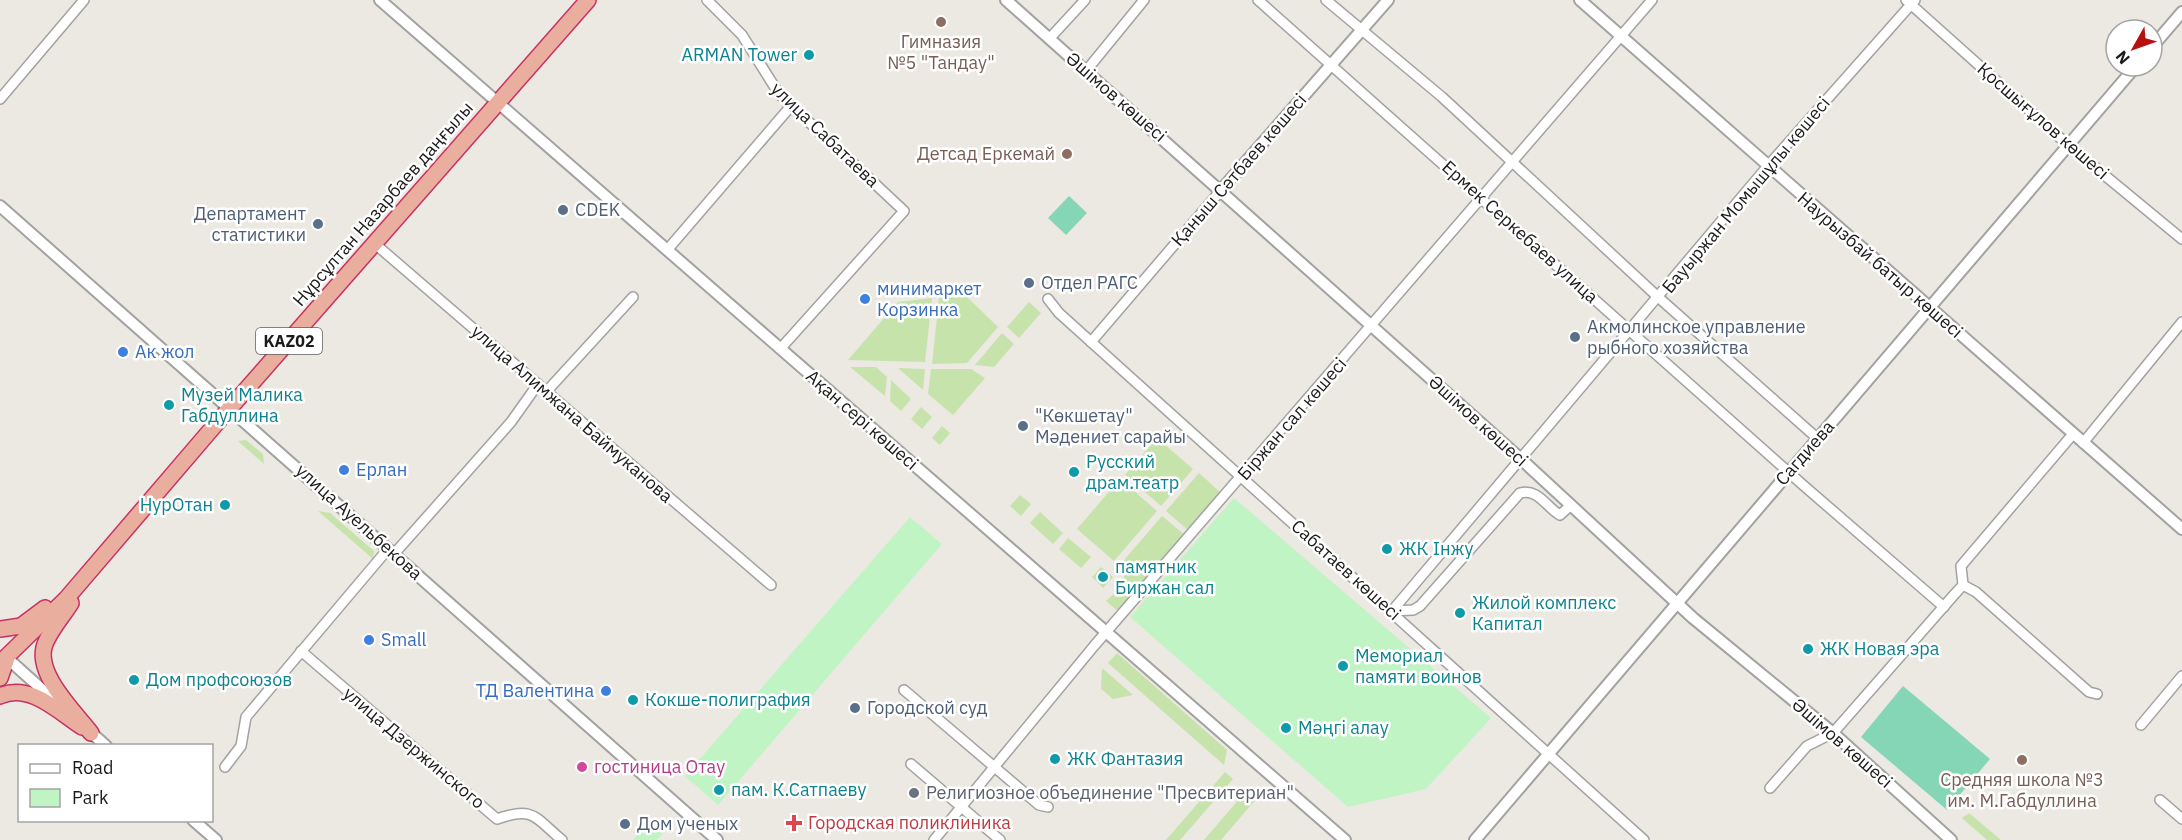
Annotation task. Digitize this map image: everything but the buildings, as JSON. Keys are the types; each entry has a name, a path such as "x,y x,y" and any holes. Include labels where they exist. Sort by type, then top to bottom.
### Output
{"highway":[{"name":"Нұрсұлтан Назарбаев даңғылы","path":"8,657 94,568 230,407 588,0"},
{"path":"0,629 15,628 27,623 94,568"},
{"path":"91,733 48,676 43,657 48,638 94,568"},
{"path":"0,678 8,657"},
{"path":"0,696 15,691 31,694 91,733"}],"street":[{"path":"0,99 84,0"},
{"name":"Ақан сері көшесі","path":"380,0 1345,840"},
{"name":"улица Сабатаева","path":"707,0 742,35 769,82 904,211 781,348"},
{"name":"Әшімов көшесі","path":"1006,0 1222,189 1371,327 1522,460 1676,603 1833,733 1951,840"},
{"path":"1050,38 1085,0"},
{"path":"1086,70 1144,0"},
{"name":"Ермек Серкебаев улица","path":"1258,0 1944,607"},
{"path":"1326,0 1442,97 1658,297 1818,438"},
{"name":"Қаныш Сәтбаев көшесі","path":"1091,342 1388,0"},
{"name":"Наурызбай батыр көшесі","path":"1580,0 1767,167 2182,529"},
{"name":"Біржан сал көшесі","path":"934,840 1106,633 1652,0"},
{"name":"Қосшығұлов көшесі","path":"1910,1 2068,145 2182,239"},
{"name":"Бауыржан Момышұлы көшесі","path":"1392,611 1910,1"},
{"path":"2164,33 2182,12"},
{"name":"Сагдиева","path":"1475,840 2126,78"},
{"path":"668,249 791,105"},
{"name":"улица Ауельбекова","path":"0,206 717,840"},
{"name":"улица Алимжана Баймуканова","path":"374,243 771,585"},
{"path":"546,392 633,297"},
{"name":"Сабатаев көшесі","path":"1048,299 1059,313 1644,840"},
{"path":"2083,443 2182,322"},
{"path":"225,767 241,746 246,717 301,651 511,422 538,384"},
{"path":"2073,434 1962,566 1960,573 1963,585 1976,592 2089,692 2097,694"},
{"path":"1392,611 1413,610 1420,606 1520,493 1528,491 1535,494 1560,515 1571,505"},
{"path":"1770,788 1807,746 1820,737 1833,733 1963,585"},
{"name":"улица Дзержинского","path":"301,651 497,819 516,812 528,812 562,840"},
{"path":"8,657 104,744"},
{"path":"2141,725 2182,676"},
{"path":"904,690 1039,805 1048,807"},
{"path":"910,764 1000,840"},
{"path":"2160,800 2182,819"},
{"path":"194,822 216,840"}],"green space":[{"path":"1069,196 1087,213 1066,235 1048,218"},
{"path":"967,297 998,327 967,363 932,364 939,298"},
{"path":"932,298 925,362 848,360 898,302"},
{"path":"1029,302 1041,313 1019,338 1007,327"},
{"path":"1002,333 1014,344 994,367 975,365"},
{"path":"850,367 876,367 887,377 885,396"},
{"path":"898,368 925,369 923,390"},
{"path":"931,369 971,369 985,378 953,415 928,394"},
{"path":"891,380 911,399 901,411 890,401"},
{"path":"921,407 932,417 922,429 911,419"},
{"path":"942,426 950,433 940,445 932,438"},
{"path":"1157,438 1193,469 1161,506 1125,475"},
{"path":"246,440 263,454 264,464 238,441"},
{"path":"1199,473 1221,493 1189,531 1166,511"},
{"path":"1120,479 1157,511 1114,561 1077,529"},
{"path":"1020,495 1031,504 1021,516 1010,506"},
{"path":"1234,498 1491,718 1426,789 1348,807 1130,617"},
{"path":"318,511 330,513 374,551 373,559"},
{"path":"1040,512 1063,533 1053,544 1030,523"},
{"path":"1162,516 1185,535 1119,612 1106,601 1123,581 1125,571 1119,566"},
{"path":"910,517 942,544 718,805 685,776"},
{"path":"1068,538 1091,557 1081,568 1059,549"},
{"path":"1101,567 1113,577 1103,588 1092,577"},
{"path":"1117,653 1227,750 1224,765 1108,663"},
{"path":"1102,668 1133,695 1113,699 1101,689"},
{"path":"1903,686 1990,759 1947,810 1861,737"},
{"path":"1225,772 1233,779 1180,840 1166,840"},
{"path":"1246,791 1256,799 1221,840 1204,840"},
{"path":"1969,813 2001,840 1987,840 1962,818"},
{"path":"651,819 665,831 657,840 633,840"}],"place":[{"name":"Гимназия №5 \"Тандау\"","path":"941,22"},
{"name":"ARMAN Tower","path":"809,55"},
{"name":"Детсад Еркемай","path":"1067,154"},
{"name":"CDEK","path":"563,210"},
{"name":"Департамент статистики","path":"318,224"},
{"name":"Отдел РАГС","path":"1029,283"},
{"name":"минимаркет Корзинка","path":"865,299"},
{"name":"Акмолинское управление рыбного хозяйства","path":"1575,337"},
{"name":"Ак жол","path":"123,352"},
{"name":"Музей Малика Габдуллина","path":"169,405"},
{"name":"\"Көкшетау\" Мәдениет сарайы","path":"1023,426"},
{"name":"Ерлан","path":"344,470"},
{"name":"Русский драм.театр","path":"1074,472"},
{"name":"НурОтан","path":"225,505"},
{"name":"ЖК Інжу","path":"1387,549"},
{"name":"памятник Биржан сал","path":"1103,577"},
{"name":"Жилой комплекс Капитал","path":"1460,613"},
{"name":"Small","path":"369,640"},
{"name":"ЖК Новая эра","path":"1808,649"},
{"name":"Мемориал памяти воинов","path":"1343,666"},
{"name":"Дом профсоюзов","path":"134,680"},
{"name":"ТД Валентина","path":"606,691"},
{"name":"Кокше-полиграфия","path":"633,700"},
{"name":"Городской суд","path":"855,708"},
{"name":"Мәңгі алау","path":"1286,728"},
{"name":"ЖК Фантазия","path":"1055,759"},
{"name":"Средняя школа №3 им. М.Габдуллина","path":"2022,760"},
{"name":"гостиница Отау","path":"582,767"},
{"name":"пам. К.Сатпаеву","path":"719,790"},
{"name":"Религиозное объединение \"Пресвитериан\"","path":"914,793"},
{"name":"Городская поликлиника","path":"794,823"},
{"name":"Дом ученых","path":"625,824"}]}
